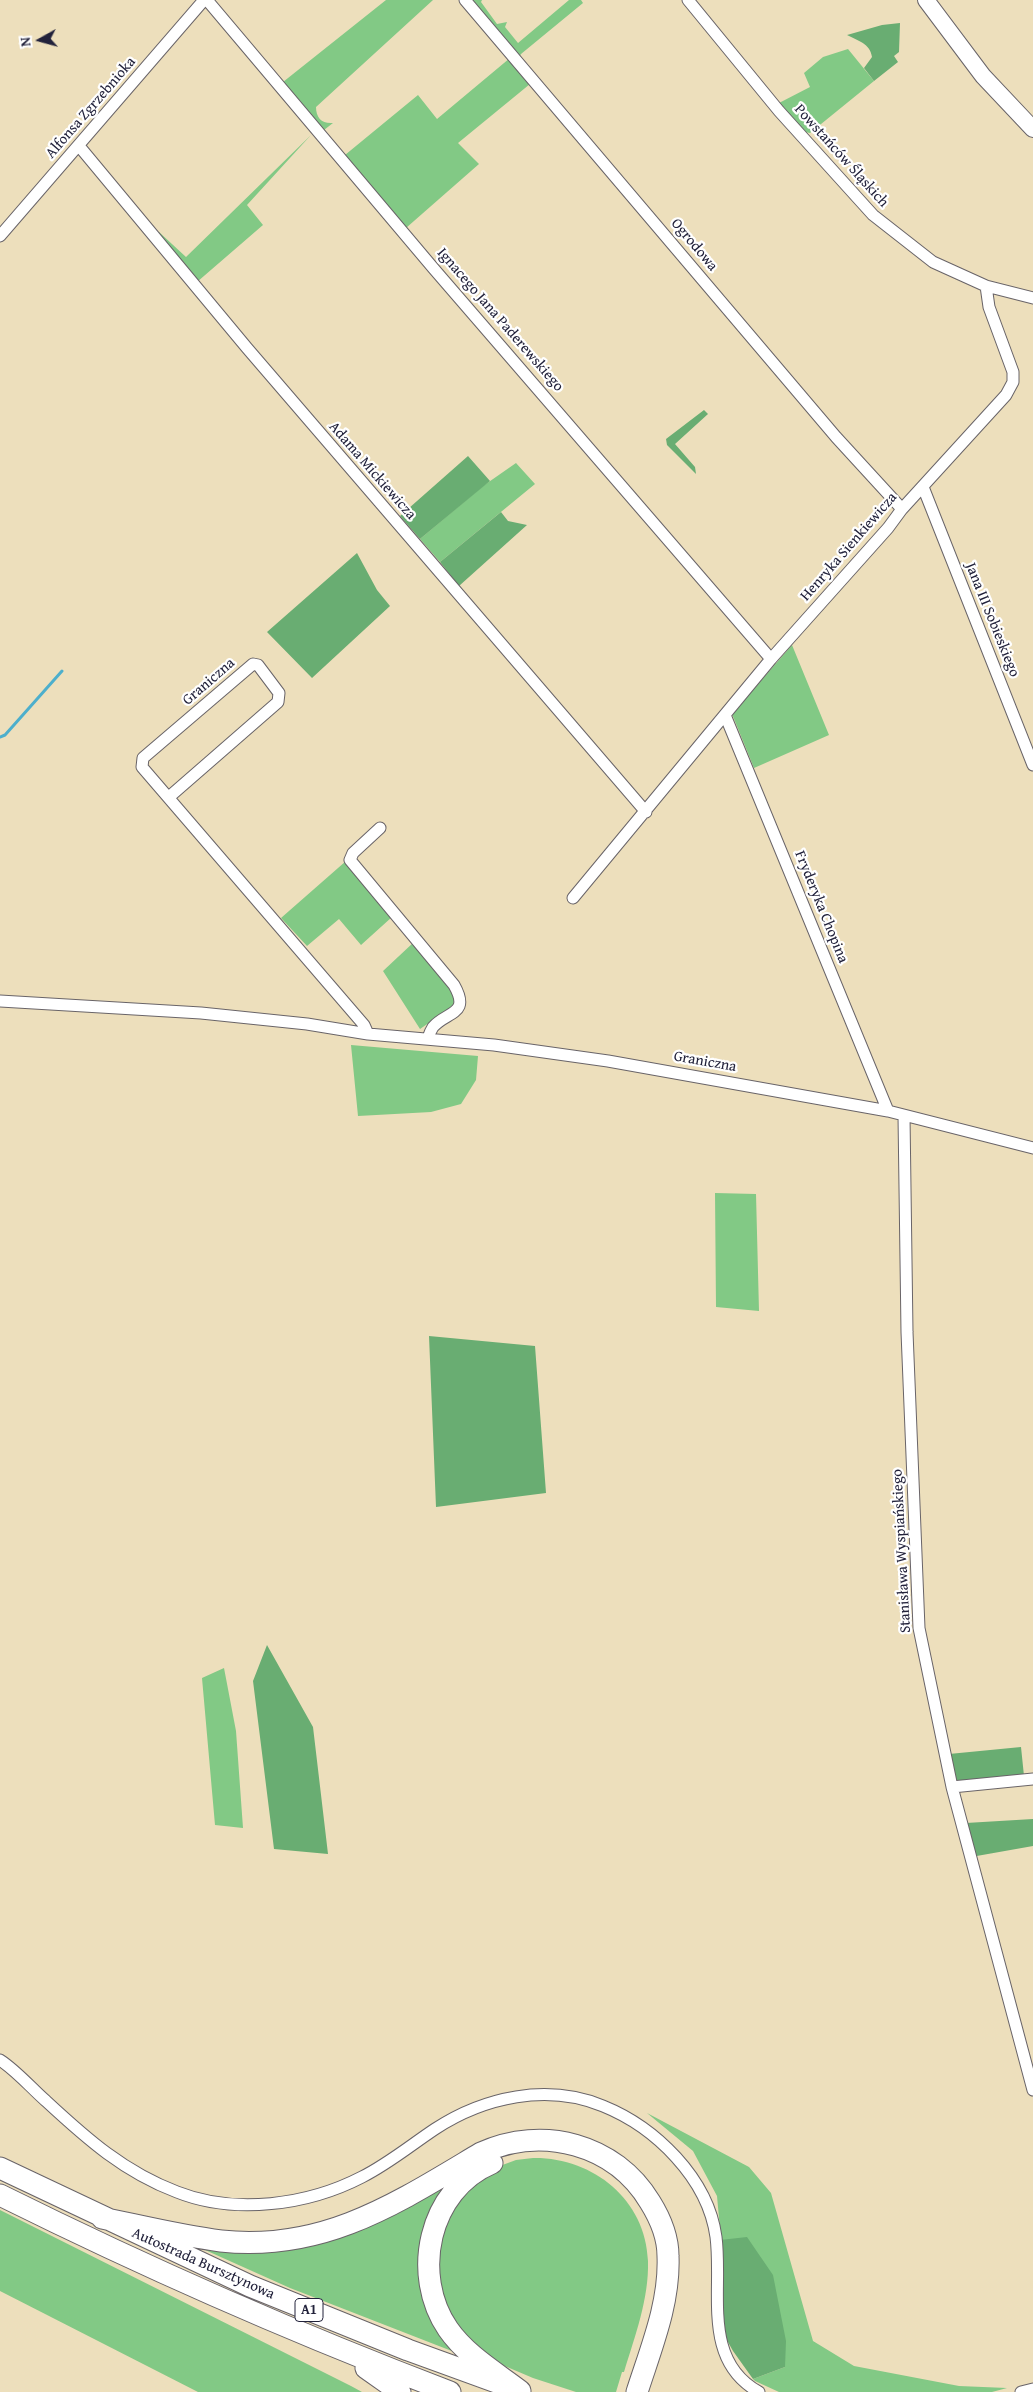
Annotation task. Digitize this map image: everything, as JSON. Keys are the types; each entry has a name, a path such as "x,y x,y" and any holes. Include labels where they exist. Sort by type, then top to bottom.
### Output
{"highway":[{"path":"102,2218 222,2241 283,2240 334,2230 365,2218 481,2153 500,2145 530,2139 546,2139 587,2148 616,2164 632,2178 656,2211 666,2244 668,2283 666,2298 627,2391"},
{"path":"521,2391 468,2351 448,2329 432,2294 428,2258 432,2236 440,2214 461,2184 488,2165 505,2158 540,2153 557,2154 576,2159 608,2176 634,2202 647,2227 654,2255 654,2282 627,2391"},
{"name":"Autostrada Bursztynowa","path":"0,2168 102,2218 250,2286 408,2350 521,2391"},
{"name":"Autostrada Bursztynowa","path":"0,2195 117,2253 344,2352 450,2392"},
{"path":"344,2352 400,2392"}],"main road":[{"path":"926,0 982,76 1033,129"}],"street":[{"name":"Alfonsa Zgrzebnioka","path":"0,236 206,0"},
{"name":"Ignacego Jana Paderewskiego","path":"206,0 434,269 771,659"},
{"name":"Ogrodowa","path":"465,0 836,437 902,509"},
{"name":"Powstańców Śląskich","path":"688,0 779,111 872,215 933,262 986,286 1033,298"},
{"name":"Adama Mickiewicza","path":"79,146 266,371 646,812"},
{"name":"Henryka Sienkiewicza","path":"573,898 771,659 888,528 902,509 1006,395 1013,382 1012,366 988,307 986,286"},
{"name":"Jana III Sobieskiego","path":"923,487 1033,765"},
{"name":"Graniczna","path":"169,798 278,702 279,693 258,665 253,664 143,758 142,766 169,798 364,1025 368,1034"},
{"name":"Fryderyka Chopina","path":"725,715 888,1111"},
{"path":"380,828 353,853 350,860 454,985 459,994 460,1002 458,1008 433,1028 428,1038"},
{"name":"Graniczna","path":"0,1001 201,1013 307,1024 368,1034 428,1038 608,1061 888,1111 1033,1148"},
{"name":"Stanisława Wyspiańskiego","path":"904,1116 907,1332 919,1628 952,1787 1033,2090"},
{"path":"952,1787 1033,1779"},
{"path":"0,2060 91,2143 134,2173 179,2193 207,2201 233,2204 289,2202 334,2190 361,2178 388,2162 437,2128 465,2112 494,2101 522,2095 547,2094 575,2097 602,2105 633,2120 661,2140 683,2165 699,2190 716,2236 718,2333 724,2354 734,2371 748,2386 759,2392"},
{"path":"1021,2392 1033,2389"}],"green space":[{"path":"386,0 433,0 316,107 320,120 333,123 324,130 283,82"},
{"path":"471,0 482,0 481,2 497,24 507,22 505,27 518,43 569,0 581,0 583,3 519,57"},
{"path":"900,23 899,52 894,56 898,62 874,81 864,68 872,57 869,48 847,35 882,25"},
{"path":"848,49 874,81 810,133 805,132 779,103 810,87 804,73 823,57"},
{"path":"510,58 530,84 458,143 479,164 406,228 345,155 418,95 437,119"},
{"path":"311,135 247,205 263,225 197,282 155,233 159,232 186,257"},
{"path":"704,410 708,414 675,444 695,467 696,474 667,445 666,439"},
{"path":"468,456 490,481 420,539 400,516"},
{"path":"516,463 535,484 440,562 420,539 483,486"},
{"path":"501,512 508,521 527,525 459,586 440,562"},
{"path":"357,553 377,590 390,606 312,678 267,632"},
{"path":"792,645 829,735 754,768 732,714"},
{"path":"346,861 392,917 361,945 339,919 307,946 281,918"},
{"path":"414,942 446,979 454,996 455,1005 420,1029 383,971"},
{"path":"351,1045 478,1056 476,1080 461,1104 431,1112 358,1116"},
{"path":"715,1193 756,1194 759,1311 716,1307"},
{"path":"429,1336 535,1346 546,1493 436,1507"},
{"path":"267,1645 313,1727 328,1854 274,1849 253,1681"},
{"path":"224,1668 236,1731 243,1828 215,1825 202,1678"},
{"path":"1021,1747 1024,1776 954,1784 949,1754"},
{"path":"1033,1819 1033,1846 971,1857 966,1823"},
{"path":"647,2113 749,2167 771,2193 813,2341 854,2366 959,2386 1007,2388 992,2392 779,2392 755,2381 753,2379 785,2367 721,2240 717,2196 693,2151"},
{"path":"532,2144 560,2147 586,2154 609,2166 628,2182 644,2201 655,2224 661,2250 661,2293 651,2335 633,2390 631,2389 656,2302 659,2285 658,2249 642,2202 612,2170 573,2152 531,2149 489,2159 454,2183 430,2219 422,2269 424,2286 436,2320 462,2355 290,2288 185,2241 219,2245 281,2245 338,2233 395,2209 490,2156"},
{"path":"533,2158 555,2160 576,2165 595,2174 612,2186 626,2201 637,2219 645,2239 648,2275 644,2303 633,2345 616,2392 576,2392 533,2378 500,2364 472,2345 447,2312 434,2269 448,2212 489,2170 516,2160"},
{"path":"0,2210 362,2392 198,2392 0,2291"},
{"path":"747,2237 773,2275 786,2341 785,2367 753,2379 724,2335 720,2240"}],"waterway":[{"path":"0,737 5,735 62,671"}]}
